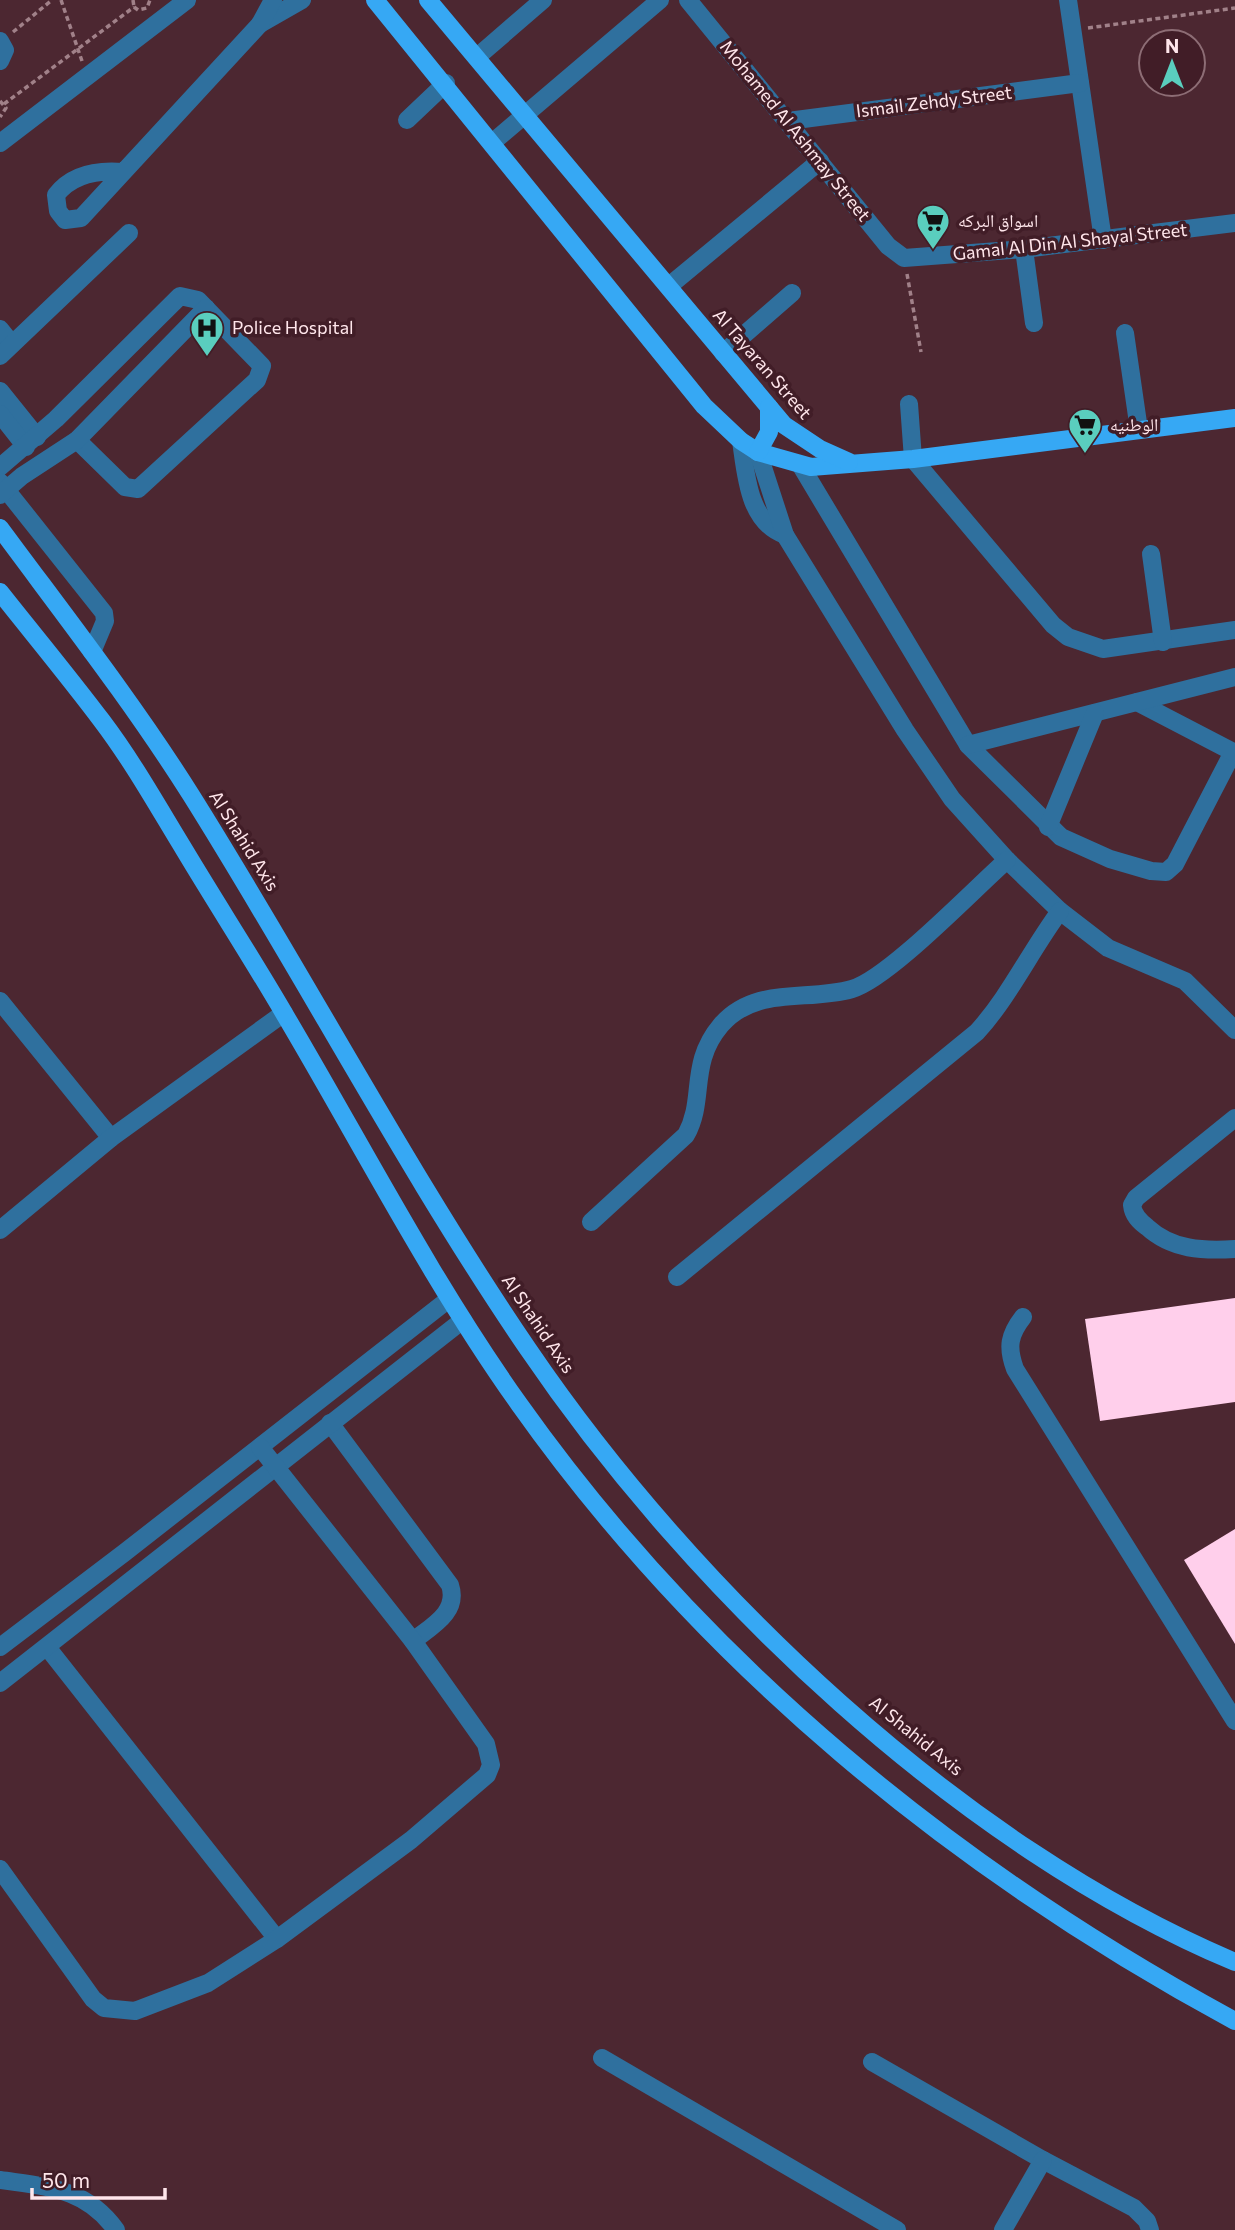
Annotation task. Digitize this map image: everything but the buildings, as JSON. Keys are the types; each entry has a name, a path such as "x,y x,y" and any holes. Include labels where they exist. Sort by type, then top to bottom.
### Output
{"main road":[{"path":"375,0 446,83 704,406 741,441 758,452 801,466 913,459 1235,418"},
{"name":"Al Tayaran Street","path":"428,0 769,407 797,436 853,463"},
{"path":"758,452 769,432 769,407"},
{"name":"Al Shahid Axis","path":"0,528 92,652 192,796 290,956 448,1227 527,1348 587,1433 710,1576 896,1751 1054,1866 1109,1898 1235,1962"},
{"path":"0,592 104,723 284,1013 449,1299 519,1404 655,1575 773,1695 840,1754 968,1856 1110,1950 1235,2021"}],"street":[{"path":"0,143 187,0"},
{"path":"124,172 260,24 273,0"},
{"path":"260,24 302,0"},
{"path":"477,57 543,0"},
{"path":"493,142 660,0"},
{"name":"Mohamed Al Ashmay Street","path":"688,0 888,246 904,258"},
{"path":"1068,0 1103,240"},
{"path":"0,61 5,50 1,42"},
{"path":"407,120 446,83"},
{"name":"Ismail Zehdy Street","path":"788,121 1080,83"},
{"path":"668,286 820,161"},
{"name":"Gamal Al Din Al Shayal Street","path":"904,258 1024,249 1235,223"},
{"path":"0,329 6,350 129,233"},
{"path":"1024,249 1034,323"},
{"path":"723,353 792,293"},
{"path":"0,467 31,442 180,296 193,297 259,361 262,371 257,380 138,489 125,487 77,440"},
{"path":"92,652 105,621 104,613 2,489 77,440 206,308"},
{"path":"1125,333 1139,430"},
{"path":"0,391 31,442"},
{"path":"909,404 913,459 1053,625 1068,637 1103,649 1235,630"},
{"path":"0,414 31,442"},
{"path":"741,441 754,503 772,528 786,535"},
{"path":"758,452 786,535 952,799 1007,860 1060,911 1108,948 1185,981 1235,1030"},
{"path":"801,466 968,745 1048,827 1085,849 1151,871 1166,872 1175,864 1234,753 1137,702"},
{"path":"1151,554 1163,642"},
{"path":"968,745 1235,677"},
{"path":"1048,827 1095,713"},
{"path":"591,1222 686,1135 694,1118 701,1061 715,1033 731,1015 767,998 840,992 873,980 1007,860"},
{"path":"677,1277 977,1032 999,1004 1030,951 1060,911"},
{"path":"0,1001 111,1138"},
{"path":"0,1230 111,1138 284,1013"},
{"path":"1235,1118 1136,1198 1132,1205 1138,1220 1169,1243 1190,1249 1235,1249"},
{"path":"0,1647 449,1299"},
{"path":"1023,1317 1011,1333 1009,1351 1015,1369 1235,1721"},
{"path":"0,1683 463,1320"},
{"path":"330,1423 450,1585 452,1604 444,1615 414,1641"},
{"path":"0,1869 93,1999 104,2008 135,2011 162,2003 208,1983 277,1940 411,1840 487,1775 491,1765 486,1744 414,1641 260,1447"},
{"path":"124,1553 139,1576"},
{"path":"47,1647 277,1940"},
{"path":"602,2058 897,2230"},
{"path":"872,2062 1043,2160 1134,2208 1147,2221 1150,2230"},
{"path":"1003,2230 1043,2160"},
{"path":"0,2180 61,2189 85,2199 103,2211 116,2230"}],"path":[{"path":"1,42 52,0"},
{"path":"61,0 87,77"},
{"path":"133,0 134,7"},
{"path":"134,7 138,10 147,8 150,0"},
{"path":"0,117 5,112 2,102 134,7"},
{"path":"1072,30 1235,8"},
{"path":"904,258 921,352"}],"place":[{"name":"اسواق البركه","path":"933,251"},
{"name":"Police Hospital","path":"207,358"},
{"name":"الوطنيه","path":"1085,455"}]}
